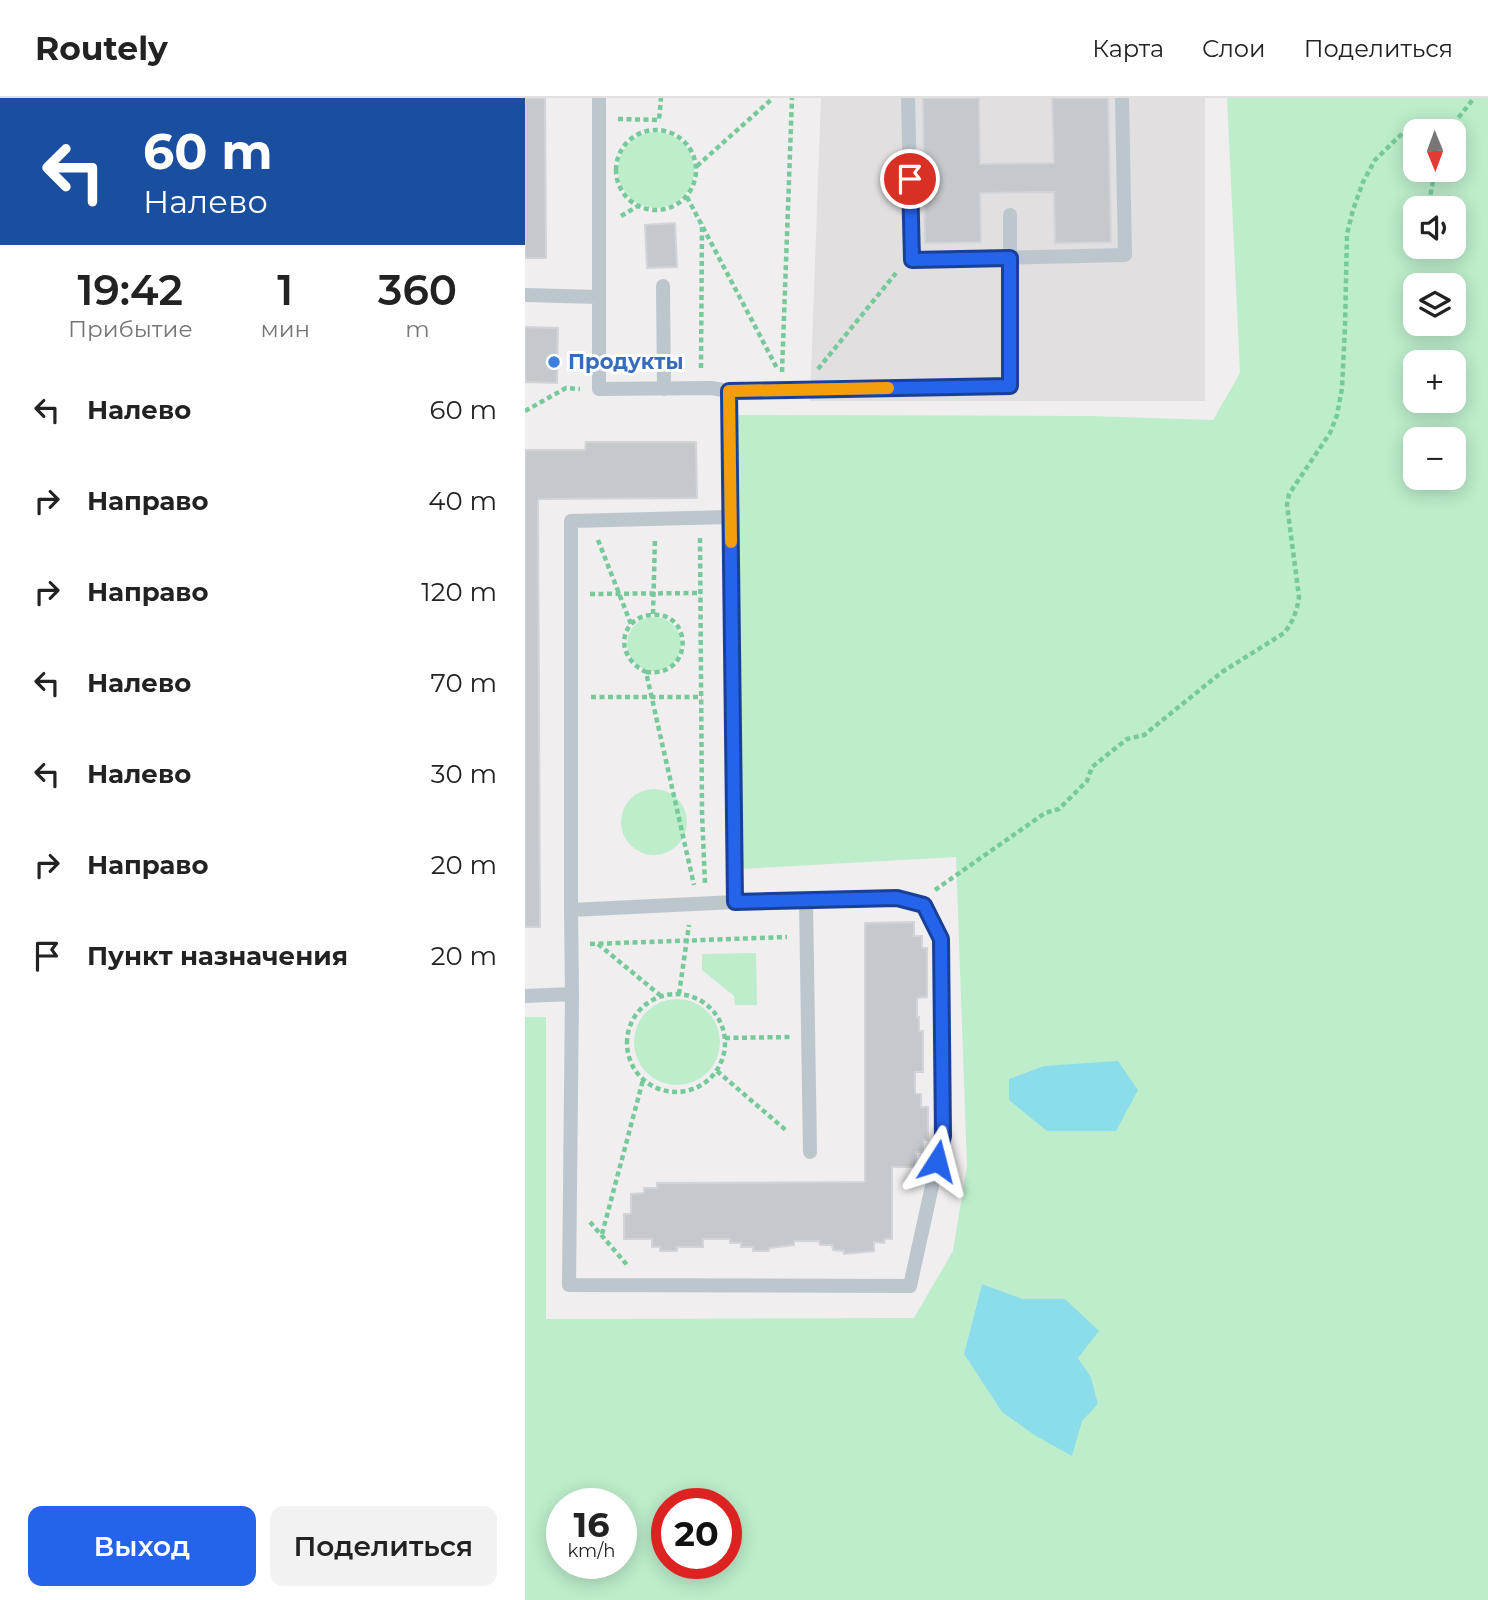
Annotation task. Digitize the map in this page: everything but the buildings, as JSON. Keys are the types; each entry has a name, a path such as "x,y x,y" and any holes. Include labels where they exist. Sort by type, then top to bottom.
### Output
{"lane":[{"path":"599,98 599,389 700,388 729,391 1010,386 1010,215"},
{"path":"908,98 912,260 1125,255 1122,98"},
{"path":"663,286 664,389"},
{"path":"525,295 599,298"},
{"path":"729,391 735,902"},
{"path":"571,910 897,898 924,905 941,939 943,1136 911,1286 569,1285 572,994 571,945 571,910 571,696 571,594 571,521 730,517"},
{"path":"806,901 810,1152"},
{"path":"525,996 572,994"}],"path":[{"path":"661,98 659,120 663,130"},
{"path":"697,166 773,98"},
{"path":"687,197 782,377 792,98"},
{"path":"1457,119 1474,98"},
{"path":"599,118 659,120"},
{"path":"663,130 679,136 691,150 697,166 695,182 687,197 673,207 655,210 638,206 625,195 618,181 616,165 621,150 632,137 647,131 663,130"},
{"path":"924,905 935,890 1045,813 1059,808 1087,781 1092,767 1127,739 1144,735 1222,672 1284,633 1291,624 1297,612 1299,597 1287,505 1289,494 1330,433 1337,415 1342,388 1347,234 1363,182 1375,160 1403,132"},
{"path":"700,388 702,222"},
{"path":"813,390 814,375 902,267 912,260"},
{"path":"525,411 566,388 599,389"},
{"path":"694,885 705,886 700,518"},
{"path":"653,614 655,520"},
{"path":"590,522 631,624"},
{"path":"571,594 701,593"},
{"path":"653,614 673,621 681,632 683,649 677,662 669,669 653,673 631,663 625,650 625,637 631,624 643,616 653,614"},
{"path":"646,672 694,885 679,994"},
{"path":"571,696 702,697"},
{"path":"571,945 807,936"},
{"path":"597,943 661,996"},
{"path":"679,994 696,998 711,1007 721,1022 725,1038 724,1055 717,1071 702,1085 682,1092 661,1090 643,1080 632,1066 627,1050 628,1033 634,1017 646,1004 661,996 679,994"},
{"path":"725,1038 809,1036"},
{"path":"717,1071 810,1152"},
{"path":"602,1234 643,1080"},
{"path":"570,1201 602,1234 644,1285"}],"shaded area":[{"path":"821,98 1205,98 1205,401 810,401"}],"green space":[{"path":"1227,98 1488,98 1488,1600 525,1600 525,1017 546,1017 546,1319 914,1318 953,1251 967,1166 956,857 741,869 737,415 1089,416 1213,420 1240,373","holes":["982,1284 1023,1299 1065,1299 1078,1358 1091,1377 1098,1404 1081,1421 964,1354"]},
{"path":"649,132 663,132 677,138 688,149 694,170 691,185 683,197 663,208 649,208 635,202 624,191 618,177 618,163 624,149 635,138"},
{"path":"654,617 673,625 681,644 673,663 654,671 635,663 627,644 635,625"},
{"path":"654,789 667,791 682,804 687,822 685,835 672,850 654,855 641,853 626,840 621,822 623,809 636,794"},
{"path":"756,953 757,1005 735,1005 734,996 702,970 702,954"},
{"path":"677,999 694,1002 708,1011 717,1025 720,1042 717,1059 708,1073 694,1082 677,1085 660,1082 646,1073 637,1059 634,1042 637,1025 646,1011 660,1002"}],"water":[{"path":"1118,1061 1138,1090 1116,1131 1047,1131 1009,1100 1009,1079 1044,1066"},
{"path":"982,1284 1023,1299 1065,1299 1099,1331 1078,1358 1091,1377 1098,1404 1082,1421 1072,1456 1036,1436 1002,1412 964,1354"}],"slow traffic":[{"path":"731,542 729,391 888,388"}],"place":[{"name":"Продукты","path":"554,362"}],"route":[{"path":"910,179 912,260 1010,258 1010,386 729,391 735,902 897,898 924,905 941,939 943,1136 937,1161"}]}
